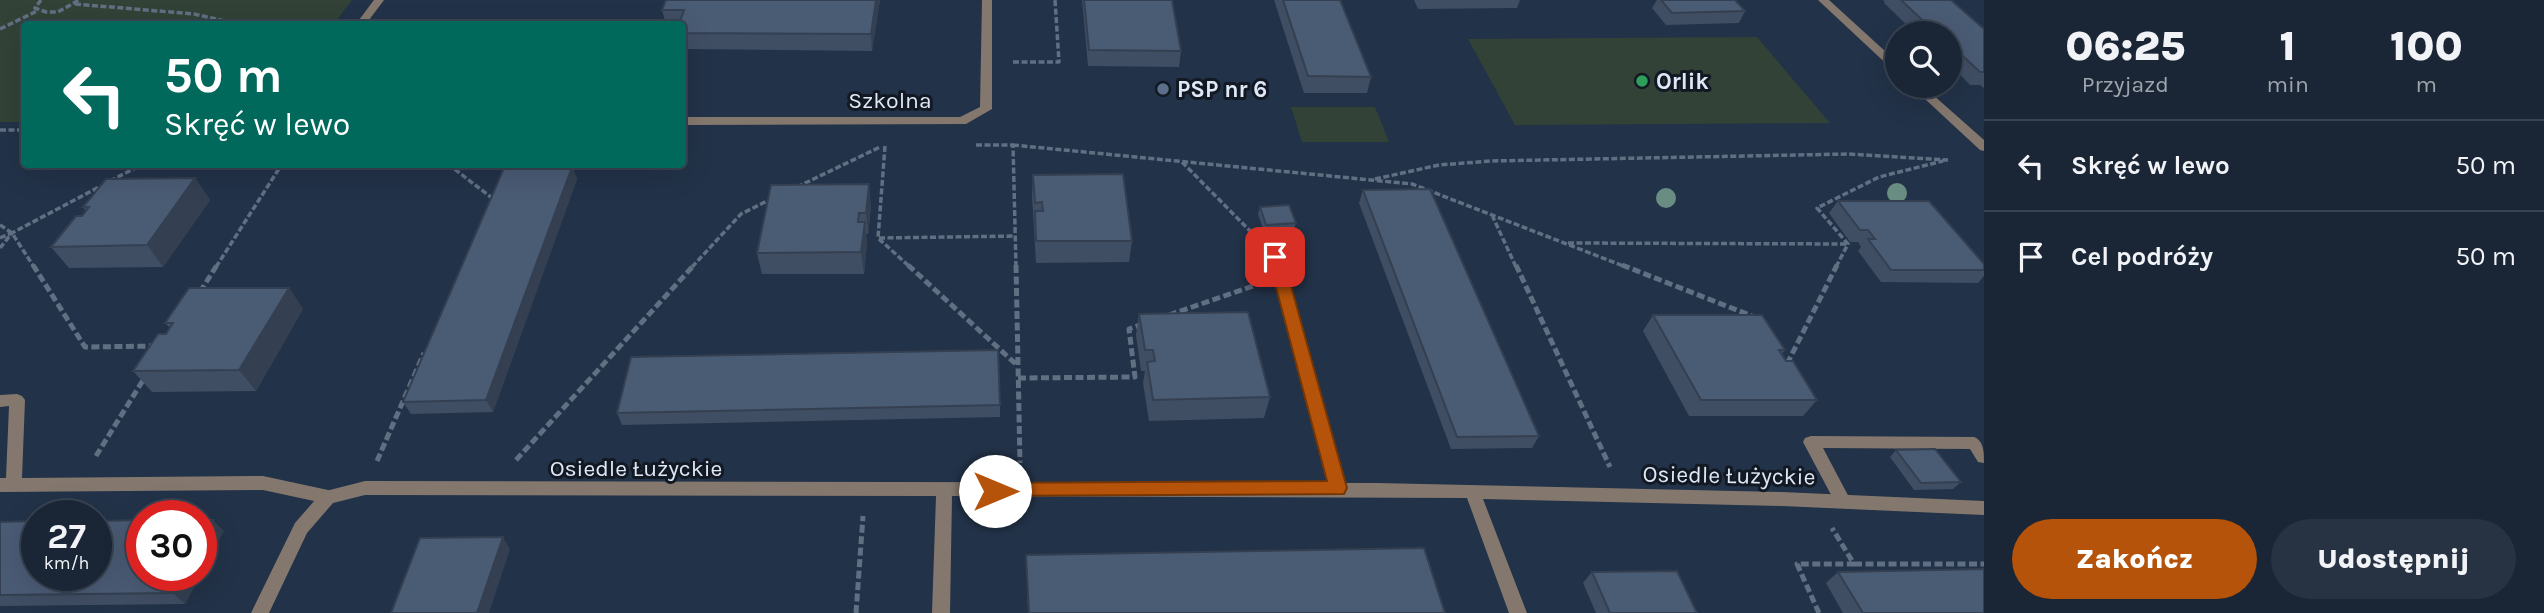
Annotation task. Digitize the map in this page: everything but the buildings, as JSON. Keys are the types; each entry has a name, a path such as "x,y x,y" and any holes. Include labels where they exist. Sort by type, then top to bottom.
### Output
{"street":[{"path":"363,21 379,0"},
{"name":"Szkolna","path":"686,121 962,121 986,109 987,0"},
{"path":"1823,0 1885,57"},
{"path":"1931,98 1981,142"},
{"path":"1275,257 1338,488"},
{"path":"0,401 17,400 7,485"},
{"path":"1843,501 1811,442 1974,443 1984,457"},
{"name":"Osiedle Łużyckie","path":"7,485 262,483 328,497 365,488 864,491 1338,488 1815,499 1984,508"},
{"path":"941,613 944,491"},
{"path":"1473,493 1518,613"},
{"path":"260,613 302,528 328,497"}],"path":[{"path":"37,11 35,8 41,0"},
{"path":"0,29 37,11 60,11 77,2 194,14 225,21"},
{"path":"0,130 21,130"},
{"path":"789,191 885,145 899,145"},
{"path":"878,238 885,145"},
{"path":"964,145 1013,145 1412,184 1752,316 1758,327"},
{"path":"1013,145 1020,490"},
{"path":"1370,180 1439,165 1491,161 1848,154 1948,160"},
{"path":"1848,244 1817,208 1879,177 1962,158"},
{"path":"1182,161 1275,257"},
{"path":"0,238 134,168"},
{"path":"195,300 279,168"},
{"path":"453,168 492,198"},
{"path":"487,211 492,198 501,190"},
{"path":"490,489 741,214 777,197"},
{"path":"1491,215 1623,496"},
{"path":"0,225 12,233 85,347 165,345 158,357"},
{"path":"0,248 12,233"},
{"path":"878,238 1015,236"},
{"path":"878,238 1018,366"},
{"path":"1564,243 1848,244"},
{"path":"1779,358 1786,368 1848,244"},
{"path":"1167,316 1281,276"},
{"path":"1018,378 1135,377 1129,329 1141,324"},
{"path":"365,488 426,350"},
{"path":"78,483 151,368"},
{"path":"856,613 864,491"},
{"path":"1815,499 1854,564"},
{"path":"1819,613 1797,564 1984,564"}],"green space":[{"path":"0,0 352,0 336,21 21,21 21,122 0,122"},
{"name":"Orlik","path":"1757,37 1830,123 1515,125 1468,39"},
{"path":"1291,107 1375,107 1389,142 1302,142"}],"place":[{"name":"Orlik","path":"1642,81"},
{"name":"PSP nr 6","path":"1163,89"}],"route":[{"path":"995,491 1338,488 1275,257"}]}
